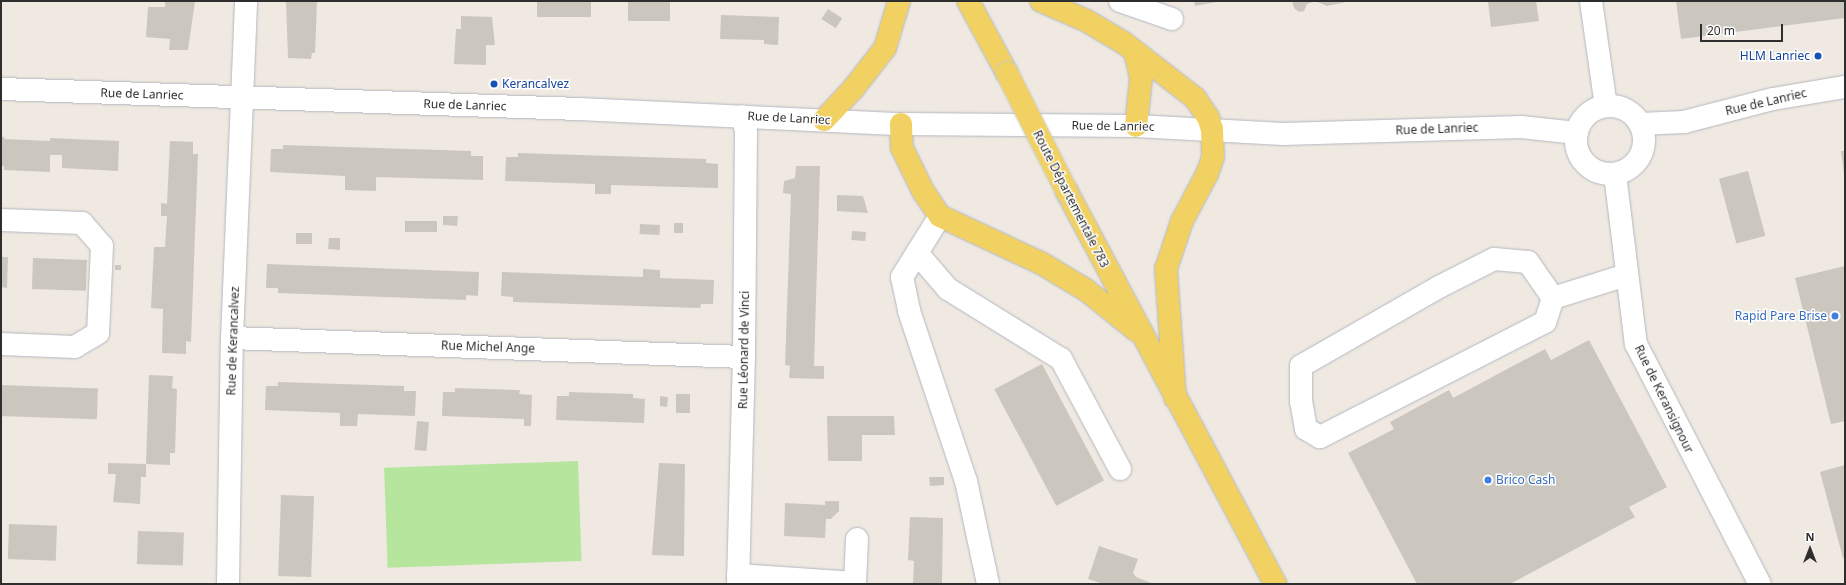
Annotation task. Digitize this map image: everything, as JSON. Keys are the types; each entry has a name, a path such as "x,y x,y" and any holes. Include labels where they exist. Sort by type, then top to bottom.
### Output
{"main road":[{"path":"824,120 854,89 885,48 899,1"},
{"name":"Route Départementale 783","path":"968,1 1007,73 1141,334 1275,584"},
{"path":"1040,1 1087,21 1135,52 1195,98 1208,118 1212,129 1213,157 1208,174 1182,221 1166,269 1175,398"},
{"path":"1135,52 1140,78 1136,126"},
{"path":"901,124 902,148 923,191 940,216 1041,263 1086,290 1141,334"}],"street":[{"name":"Rue de Kerancalvez","path":"228,584 232,338 246,1"},
{"path":"1120,1 1170,10"},
{"path":"1591,1 1606,106"},
{"name":"Rue de Lanriec","path":"1640,124 1684,122 1773,99 1845,87"},
{"name":"Rue de Lanriec","path":"1,89 743,116 901,124 1136,126 1283,134 1524,127 1577,133"},
{"path":"1606,106 1621,107 1631,112 1640,124 1644,142 1642,153 1626,170 1615,174 1603,173 1583,161 1578,151 1577,133 1582,120 1590,112 1606,106"},
{"name":"Rue Léonard de Vinci","path":"738,580 744,357 746,132 743,116"},
{"name":"Rue de Keransignour","path":"1615,174 1636,344 1760,584"},
{"path":"940,216 902,277 909,311 966,481 988,584"},
{"path":"1,220 82,223 102,246 98,333 76,347 1,344"},
{"path":"917,253 948,289 1061,359 1120,469"},
{"path":"1494,259 1528,262 1553,298 1545,322 1320,437 1306,429 1301,402 1301,366 1439,287 1494,259"},
{"path":"1553,298 1627,275"},
{"name":"Rue Michel Ange","path":"232,338 744,357"},
{"path":"738,580 855,582 857,539"}],"green space":[{"path":"578,461 581,561 388,568 384,468"}],"building":[{"path":"165,1 195,1 188,50 169,50 170,39 146,37 148,7 165,7"},
{"path":"286,1 317,1 315,53 312,53 311,59 288,58"},
{"path":"537,1 591,1 591,17 537,17"},
{"path":"628,1 670,1 670,21 628,21"},
{"path":"1194,1 1216,1 1216,2 1195,6"},
{"path":"1292,1 1315,1 1307,4 1304,11 1299,12 1294,8"},
{"path":"1315,1 1346,1 1346,2 1327,6"},
{"path":"1488,1 1536,1 1539,21 1491,27"},
{"path":"1676,1 1845,1 1845,18 1681,39"},
{"path":"828,9 842,18 836,28 821,19"},
{"path":"721,15 779,17 778,45 764,44 764,40 720,39"},
{"path":"461,16 492,17 495,45 486,45 486,65 454,64 456,29 461,29"},
{"path":"1,137 5,137 4,139 50,141 50,138 119,141 118,171 62,168 62,155 50,155 50,172 4,170 4,166 1,166"},
{"path":"170,141 193,142 193,154 198,154 191,342 186,341 186,354 162,353 163,309 151,308 154,247 165,247 167,216 161,216 161,203 167,204"},
{"path":"283,145 471,151 471,156 483,156 483,180 376,177 376,191 345,190 345,176 270,172 271,149 283,149"},
{"path":"1841,151 1845,151 1845,174 1844,174"},
{"path":"518,153 706,159 706,163 718,164 718,188 611,185 611,194 595,194 595,184 505,181 506,157 518,157"},
{"path":"796,166 820,166 814,366 824,366 824,379 789,378 790,366 785,365 791,194 783,193 784,181 795,178"},
{"path":"1748,171 1765,236 1736,243 1719,179"},
{"path":"837,195 863,196 868,213 837,211"},
{"path":"443,216 458,216 457,226 443,225"},
{"path":"405,221 437,221 437,232 405,232"},
{"path":"674,223 683,223 683,233 674,233"},
{"path":"640,224 660,225 659,235 639,234"},
{"path":"852,231 866,232 865,241 851,240"},
{"path":"296,233 312,233 312,244 296,244"},
{"path":"329,238 340,238 340,250 328,249"},
{"path":"1,257 8,257 7,288 1,287"},
{"path":"33,258 87,260 86,291 32,289"},
{"path":"267,264 479,272 478,296 466,295 466,300 278,293 278,288 266,288"},
{"path":"115,265 121,265 121,270 115,270"},
{"path":"1845,266 1845,421 1831,424 1795,278"},
{"path":"643,269 660,270 660,278 714,280 713,304 701,304 700,308 513,302 513,297 501,296 502,272 643,277"},
{"name":"Brico Cash","path":"1589,340 1667,487 1629,507 1635,517 1510,584 1417,584 1348,453 1394,429 1390,422 1449,390 1453,398 1545,349 1551,360"},
{"path":"1042,364 1104,481 1056,506 994,389"},
{"path":"149,375 173,376 172,388 177,389 175,453 170,453 170,465 146,464"},
{"path":"278,382 404,386 404,391 416,391 415,416 358,414 357,426 340,426 340,413 265,410 266,386 278,386"},
{"path":"1,385 98,388 97,419 1,416"},
{"path":"455,388 520,390 519,394 532,395 531,426 524,426 524,419 442,416 443,392 455,392"},
{"path":"569,392 633,394 633,398 645,399 644,423 556,420 557,396 569,396"},
{"path":"676,394 690,394 690,413 676,413"},
{"path":"660,396 668,397 667,407 660,406"},
{"path":"827,416 894,416 895,435 862,435 862,461 828,461"},
{"path":"417,421 429,422 426,451 414,450"},
{"path":"108,463 146,464 146,477 141,477 140,504 113,502 116,474 108,474"},
{"path":"659,463 685,464 684,556 652,555"},
{"path":"1845,465 1845,558 1843,558 1820,472"},
{"path":"929,477 944,477 944,485 930,486"},
{"path":"281,495 314,496 311,577 278,576"},
{"path":"825,501 839,501 839,511 831,519 826,519 825,538 784,536 785,503 825,505"},
{"path":"910,517 943,518 942,584 913,584 914,561 908,560"},
{"path":"9,524 57,526 56,561 8,559"},
{"path":"138,531 184,533 183,566 137,564"},
{"path":"1099,546 1138,559 1133,573 1136,577 1154,584 1103,584 1088,579"}],"place":[{"name":"HLM Lanriec","path":"1818,56"},
{"name":"Kerancalvez","path":"494,84"},
{"name":"Rapid Pare Brise","path":"1835,316"},
{"name":"Brico Cash","path":"1488,480"}]}
